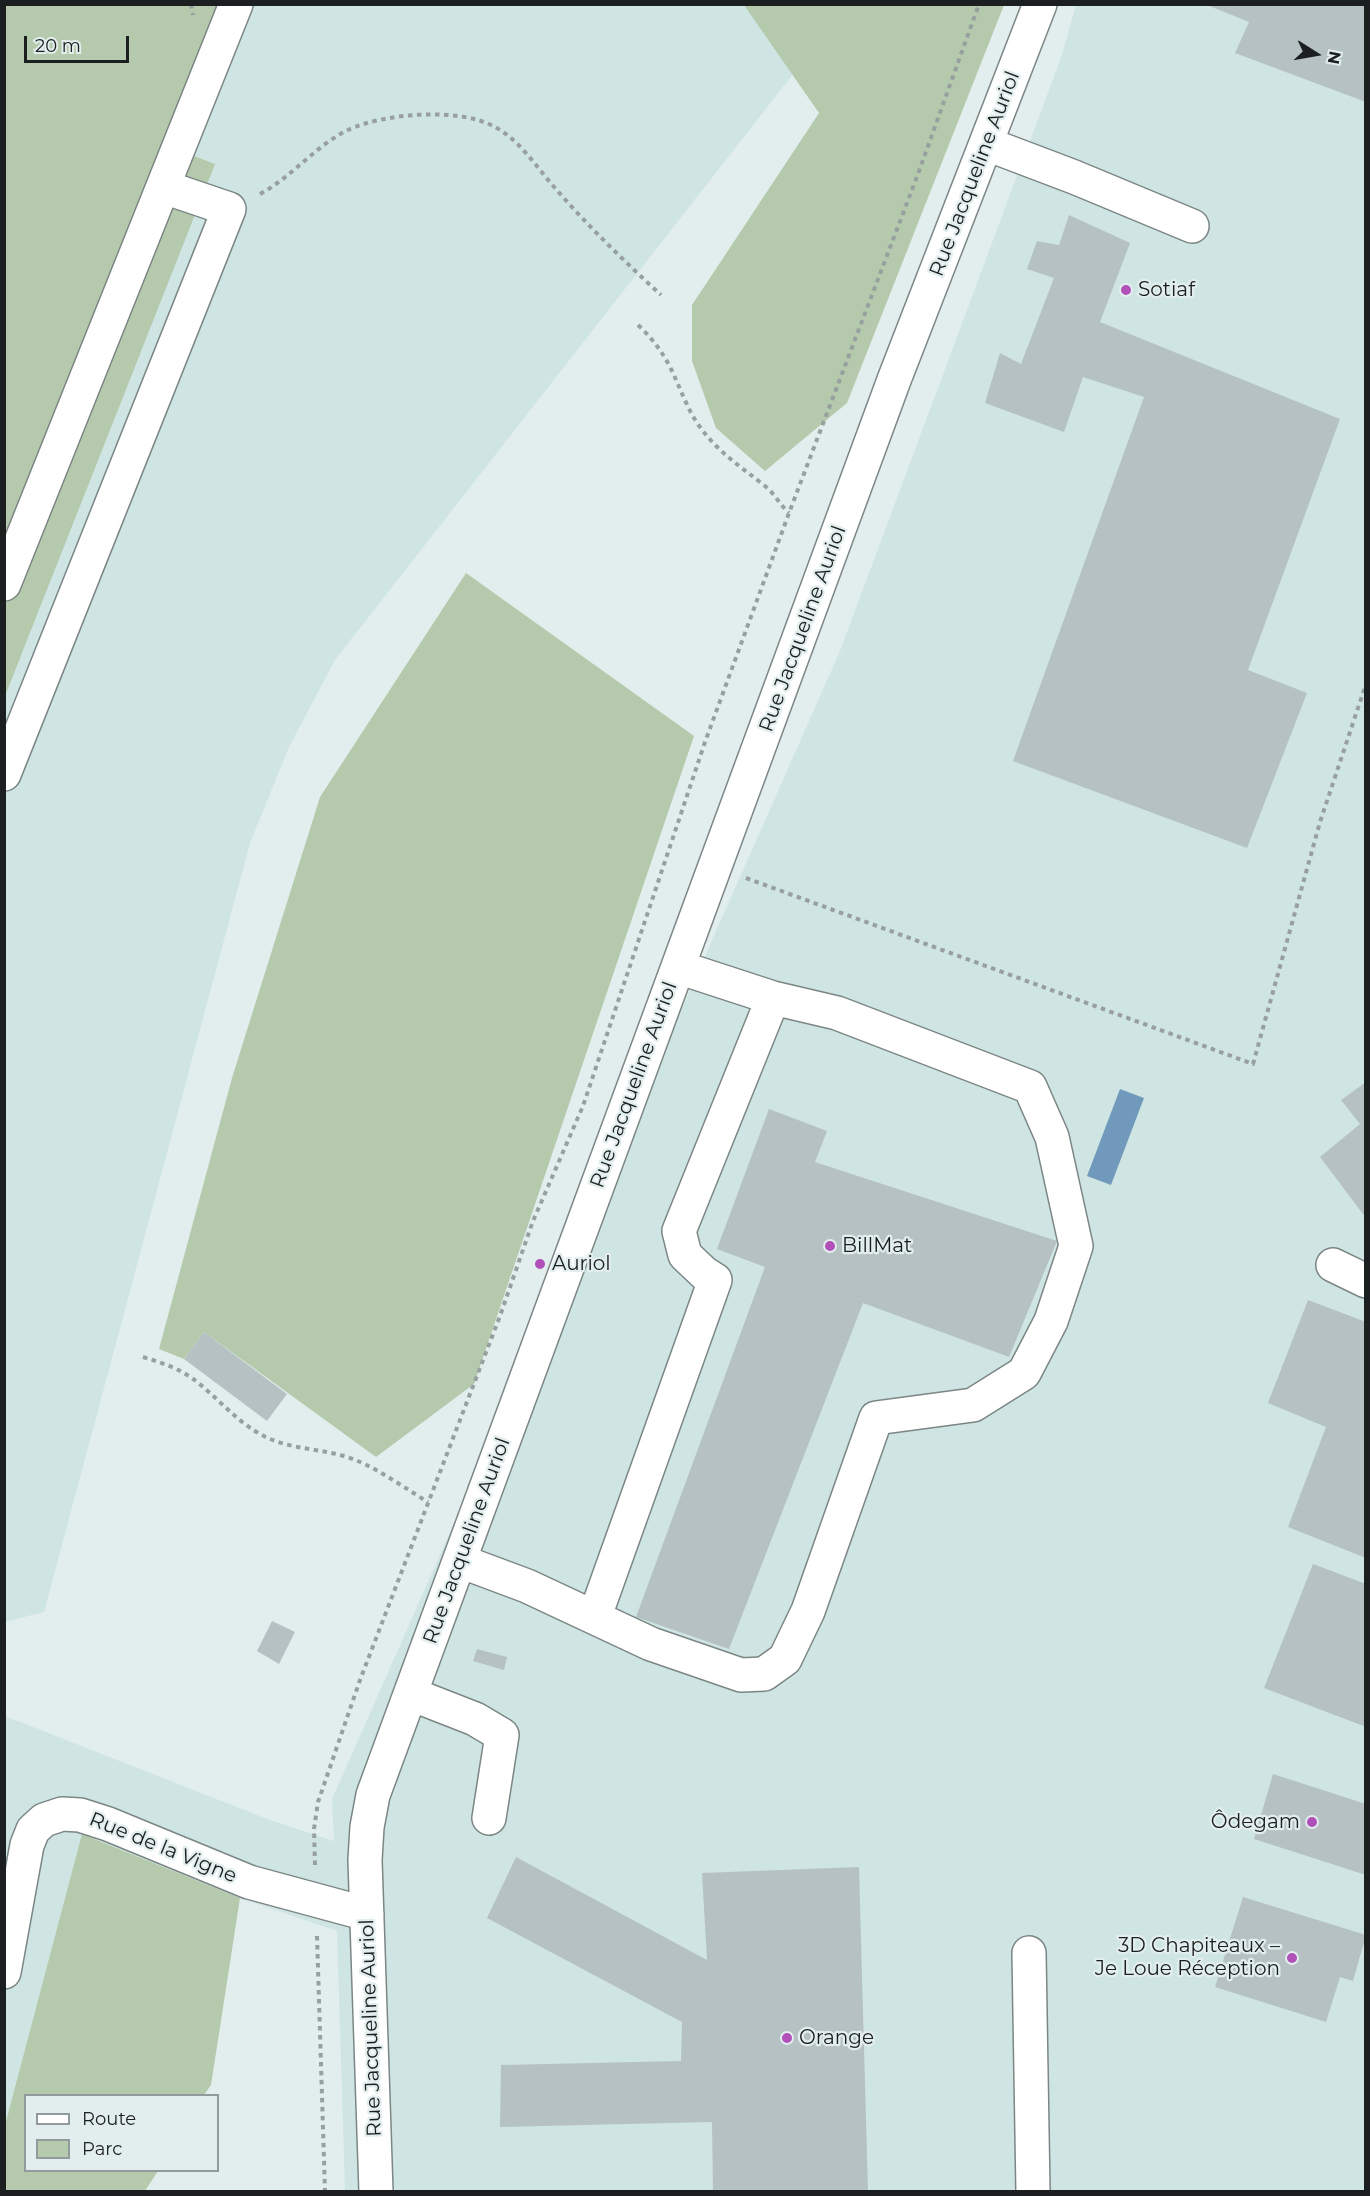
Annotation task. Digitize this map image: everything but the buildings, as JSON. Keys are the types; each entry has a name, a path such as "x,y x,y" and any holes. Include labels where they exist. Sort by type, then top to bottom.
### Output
{"street":[{"path":"4,584 236,4"},
{"name":"Rue Jacqueline Auriol","path":"376,2192 365,1860 367,1827 373,1795 894,380 1040,4"},
{"path":"987,144 1192,226"},
{"path":"4,774 229,209 164,187"},
{"path":"460,1561 527,1586 651,1644 741,1675 764,1674 785,1659 808,1611 876,1418 973,1405 1024,1372 1051,1321 1076,1246 1052,1137 1030,1087 837,1013 773,998 678,967"},
{"path":"595,1616 715,1280 704,1273 686,1255 679,1231 773,998"},
{"path":"1333,1265 1365,1281"},
{"path":"411,1694 476,1719 502,1735 489,1818"},
{"name":"Rue de la Vigne","path":"4,1972 27,1845 33,1830 44,1820 62,1814 80,1815 99,1821 249,1882 367,1914"},
{"path":"1029,1953 1033,2192"}],"path":[{"path":"325,2192 314,1829 318,1802 360,1680 500,1316 533,1221 583,1106 705,742 918,174 979,4"},
{"path":"229,209 263,193 325,144 349,129 408,116 465,117 493,125 515,139 555,189 619,257 661,295"},
{"path":"638,325 651,338 669,365 699,426 719,450 743,471 764,485 789,513"},
{"path":"716,867 1253,1064 1320,822 1365,684"},
{"path":"143,1357 177,1369 191,1377 261,1435 281,1443 345,1457 365,1465 428,1502"}],"shaded area":[{"path":"5,5 847,5 335,660 289,747 250,843 44,1612 5,1622"},
{"path":"1076,5 1365,5 1365,2191 345,2191 337,1931 240,1898 83,1834 5,2125 5,1716 270,1820 334,1841 332,1799 840,651 1062,55"}],"green space":[{"path":"5,5 254,5 194,156 215,164 5,696"},
{"path":"744,5 1004,5 847,403 765,471 716,428 692,361 692,305 819,113"},
{"path":"466,573 694,736 474,1384 376,1457 204,1332 184,1359 159,1349 232,1078 320,797"},
{"path":"82,1834 240,1898 211,2085 205,2094 24,2094 24,2172 157,2172 145,2191 5,2191 5,2125"}],"water":[{"path":"1120,1089 1144,1098 1111,1185 1087,1176"}],"place":[{"name":"Sotiaf","path":"1126,290"},
{"name":"BillMat","path":"830,1246"},
{"name":"Auriol","path":"540,1264"},
{"name":"Ôdegam","path":"1312,1822"},
{"name":"3D Chapiteaux – Je Loue Réception","path":"1292,1958"},
{"name":"Orange","path":"787,2038"}]}
